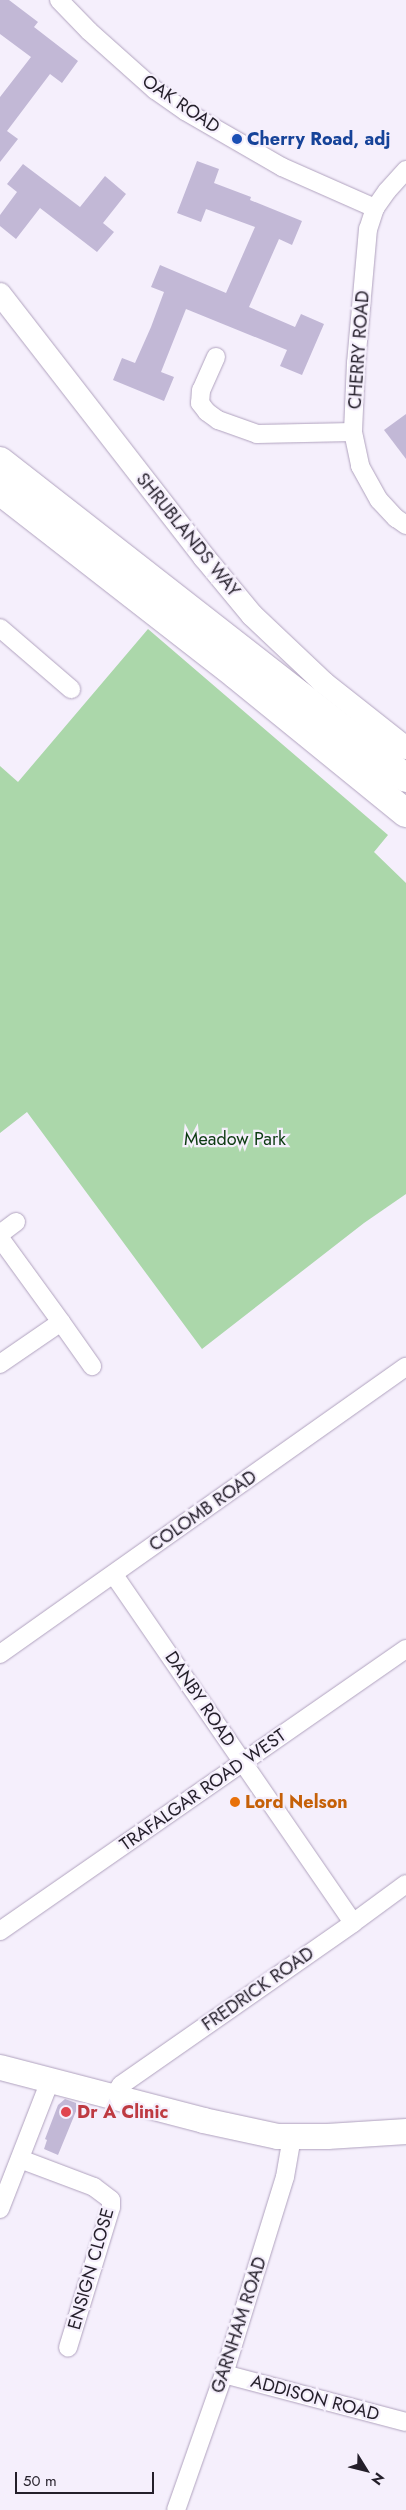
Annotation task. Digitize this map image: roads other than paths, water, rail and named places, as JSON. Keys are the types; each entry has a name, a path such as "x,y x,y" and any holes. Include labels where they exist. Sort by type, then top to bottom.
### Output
{"highway":[{"path":"0,460 406,778"},
{"path":"0,491 236,675 406,813"}],"main road":[{"path":"0,2067 233,2127 292,2137 406,2131"}],"street":[{"name":"OAK ROAD","path":"59,0 89,31 155,90 185,111 282,167 375,208"},
{"name":"CHERRY ROAD","path":"406,170 375,208 368,229 356,363 353,432 360,466 374,491 396,518 406,524"},
{"name":"SHRUBLANDS WAY","path":"0,294 252,616 324,683 406,748"},
{"path":"216,357 201,390 200,403 207,412 218,420 257,434 353,432"},
{"path":"0,628 71,689"},
{"path":"0,1234 16,1222"},
{"path":"0,1238 92,1366"},
{"path":"0,1364 61,1322"},
{"name":"COLOMB ROAD","path":"0,1654 406,1368"},
{"name":"DANBY ROAD","path":"114,1575 352,1924"},
{"name":"TRAFALGAR ROAD WEST","path":"0,1931 406,1649"},
{"name":"FREDRICK ROAD","path":"113,2097 121,2085 352,1924 406,1884"},
{"path":"0,2209 50,2081"},
{"name":"GARNHAM ROAD","path":"176,2510 224,2374 285,2177 292,2137"},
{"name":"ENSIGN CLOSE","path":"20,2159 94,2187 111,2200 111,2207 68,2348"},
{"name":"ADDISON ROAD","path":"224,2374 406,2422"}],"place":[{"name":"Cherry Road, adj","path":"237,139"},
{"name":"Lord Nelson","path":"235,1802"},
{"name":"Dr A Clinic","path":"66,2112"}],"park label":[{"name":"Meadow Park","path":"235,1139"}]}
